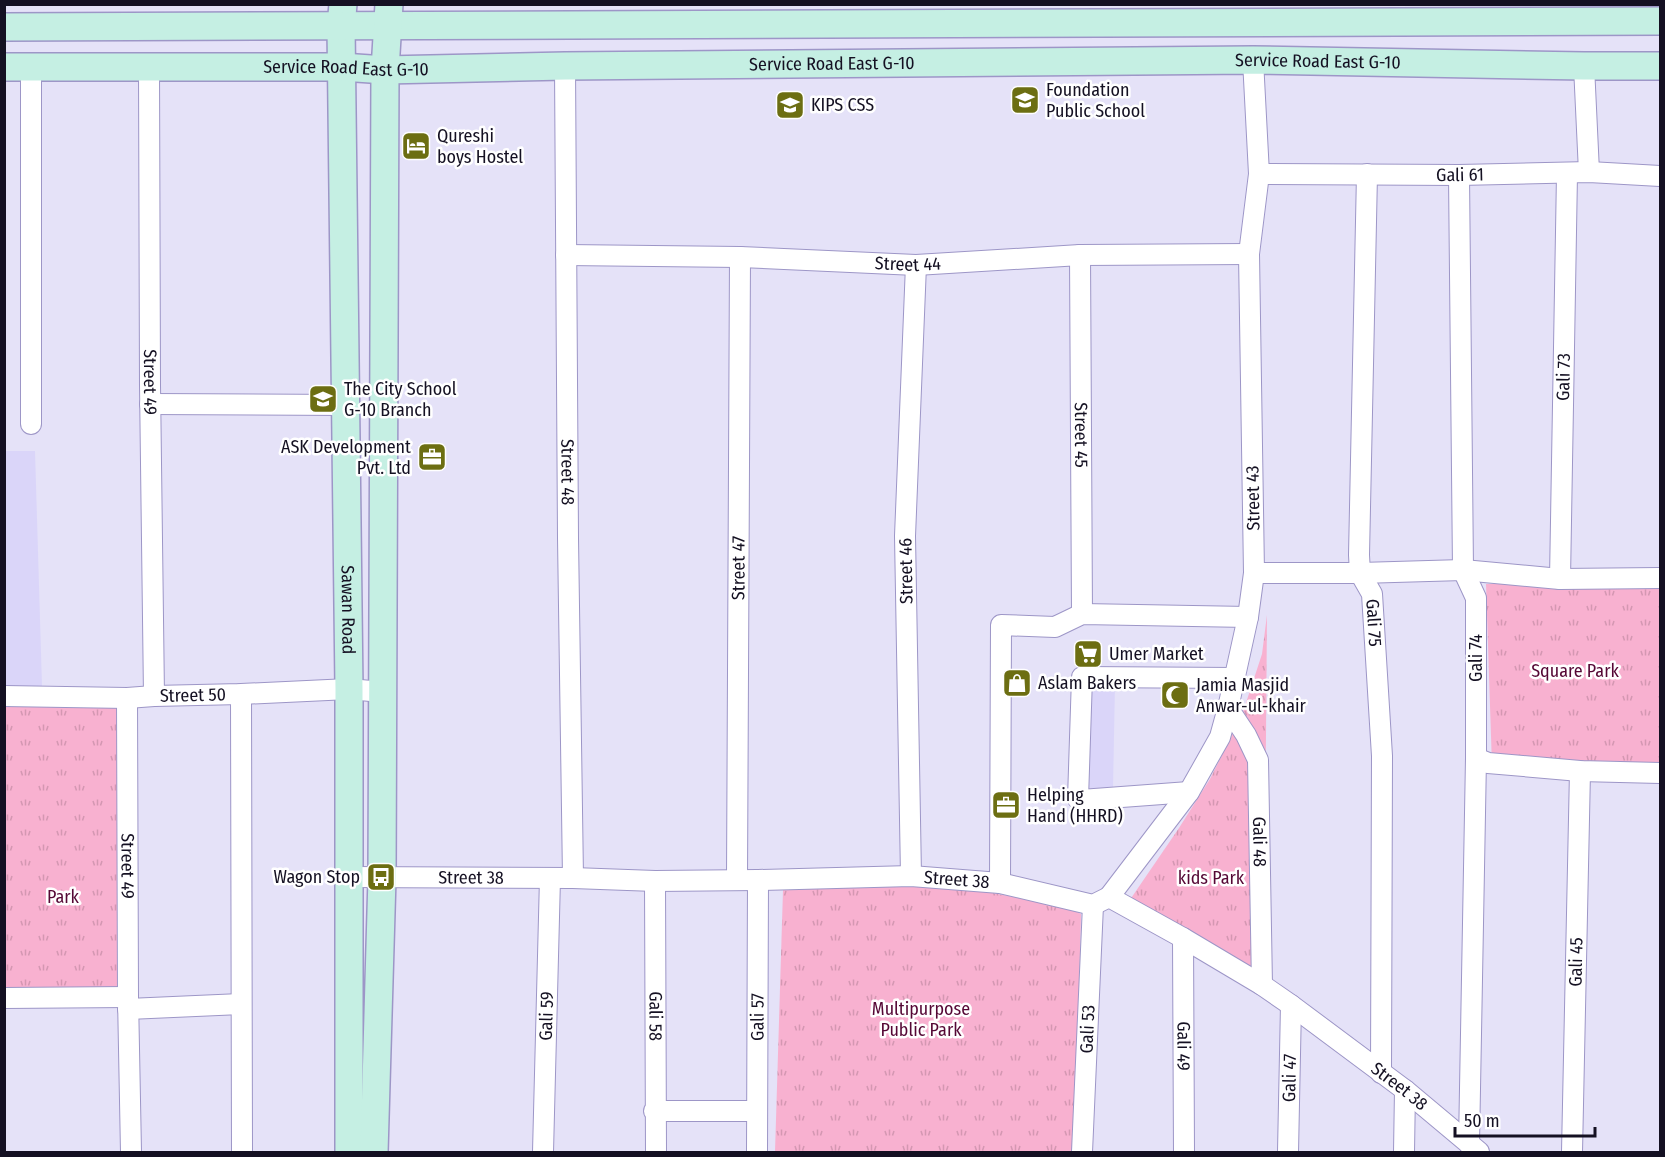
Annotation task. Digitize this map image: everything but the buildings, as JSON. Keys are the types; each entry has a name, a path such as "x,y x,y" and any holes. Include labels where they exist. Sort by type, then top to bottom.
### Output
{"main road":[{"path":"4,27 388,14 1660,21"},
{"name":"Sawan Road","path":"374,1152 382,878 385,70 388,14"},
{"name":"Sawan Road","path":"342,15 349,689 349,1152"},
{"name":"Service Road East G-10","path":"18,67 385,70 565,66 1253,60 1660,66"}],"street":[{"name":"Street 43","path":"1101,901 1189,792 1220,737 1248,616 1254,573 1249,254 1259,174 1253,60"},
{"name":"Street 48","path":"565,66 573,878"},
{"path":"1584,66 1589,172"},
{"path":"18,67 31,424"},
{"name":"Street 49","path":"149,67 154,696"},
{"name":"Gali 61","path":"1259,174 1459,175 1589,172 1660,176"},
{"name":"Gali 75","path":"1367,174 1360,573 1372,594 1382,756 1381,1072"},
{"name":"Gali 73","path":"1560,579 1567,174"},
{"name":"Gali 74","path":"1459,175 1463,570 1476,598 1474,1148"},
{"name":"Street 44","path":"566,255 740,257 916,265 1080,255 1249,254"},
{"name":"Street 45","path":"1080,255 1082,615"},
{"name":"Street 47","path":"737,880 740,257"},
{"name":"Street 46","path":"911,876 905,536 916,265"},
{"path":"150,404 346,405"},
{"path":"1254,573 1463,570 1560,579 1660,578"},
{"path":"1000,884 1001,625 1055,627 1082,615 1248,616"},
{"path":"1189,792 1078,799 1082,677 1234,678"},
{"name":"Street 50","path":"4,696 127,698 349,689 382,692"},
{"path":"241,694 242,1152"},
{"name":"Street 49","path":"127,698 131,1152"},
{"name":"Gali 48","path":"1228,708 1246,735 1258,760 1262,985"},
{"path":"1476,758 1488,763 1580,771 1660,773"},
{"name":"Gali 45","path":"1572,1152 1580,771"},
{"name":"Street 38","path":"349,877 573,878 655,881 911,876 1000,884 1101,901 1184,938 1262,985 1405,1090 1474,1148"},
{"name":"Gali 59","path":"543,1152 550,878"},
{"name":"Gali 57","path":"758,880 756,1111 758,1152"},
{"name":"Gali 58","path":"655,881 654,1111 656,1152"},
{"name":"Gali 53","path":"1082,1152 1101,901"},
{"name":"Gali 49","path":"1184,938 1184,1152"},
{"path":"4,998 128,1003 241,1004"},
{"name":"Gali 47","path":"1288,1152 1292,1005"},
{"path":"1404,1152 1405,1090"},
{"path":"654,1111 756,1111"}],"shaded area":[{"path":"4,451 35,451 42,686 5,686"},
{"path":"1090,681 1115,683 1113,789 1085,788"}],"green space":[{"name":"Square Park","path":"1486,584 1660,584 1660,767 1492,766"},
{"name":"kids Park","path":"1267,615 1264,976 1125,907 1210,779 1242,715 1262,654"},
{"name":"Park","path":"5,704 118,705 122,991 5,990"},
{"name":"Multipurpose Public Park","path":"914,885 976,890 1067,907 1081,914 1075,1152 775,1152 783,890"}],"place":[{"name":"Foundation Public School","path":"1025,100"},
{"name":"KIPS CSS","path":"790,105"},
{"name":"Qureshi boys Hostel","path":"416,146"},
{"name":"The City School G-10 Branch","path":"323,399"},
{"name":"ASK Development Pvt. Ltd","path":"432,457"},
{"name":"Umer Market","path":"1088,654"},
{"name":"Aslam Bakers","path":"1017,683"},
{"name":"Jamia Masjid Anwar-ul-khair","path":"1175,695"},
{"name":"Helping Hand (HHRD)","path":"1006,805"},
{"name":"Wagon Stop","path":"381,877"}]}
